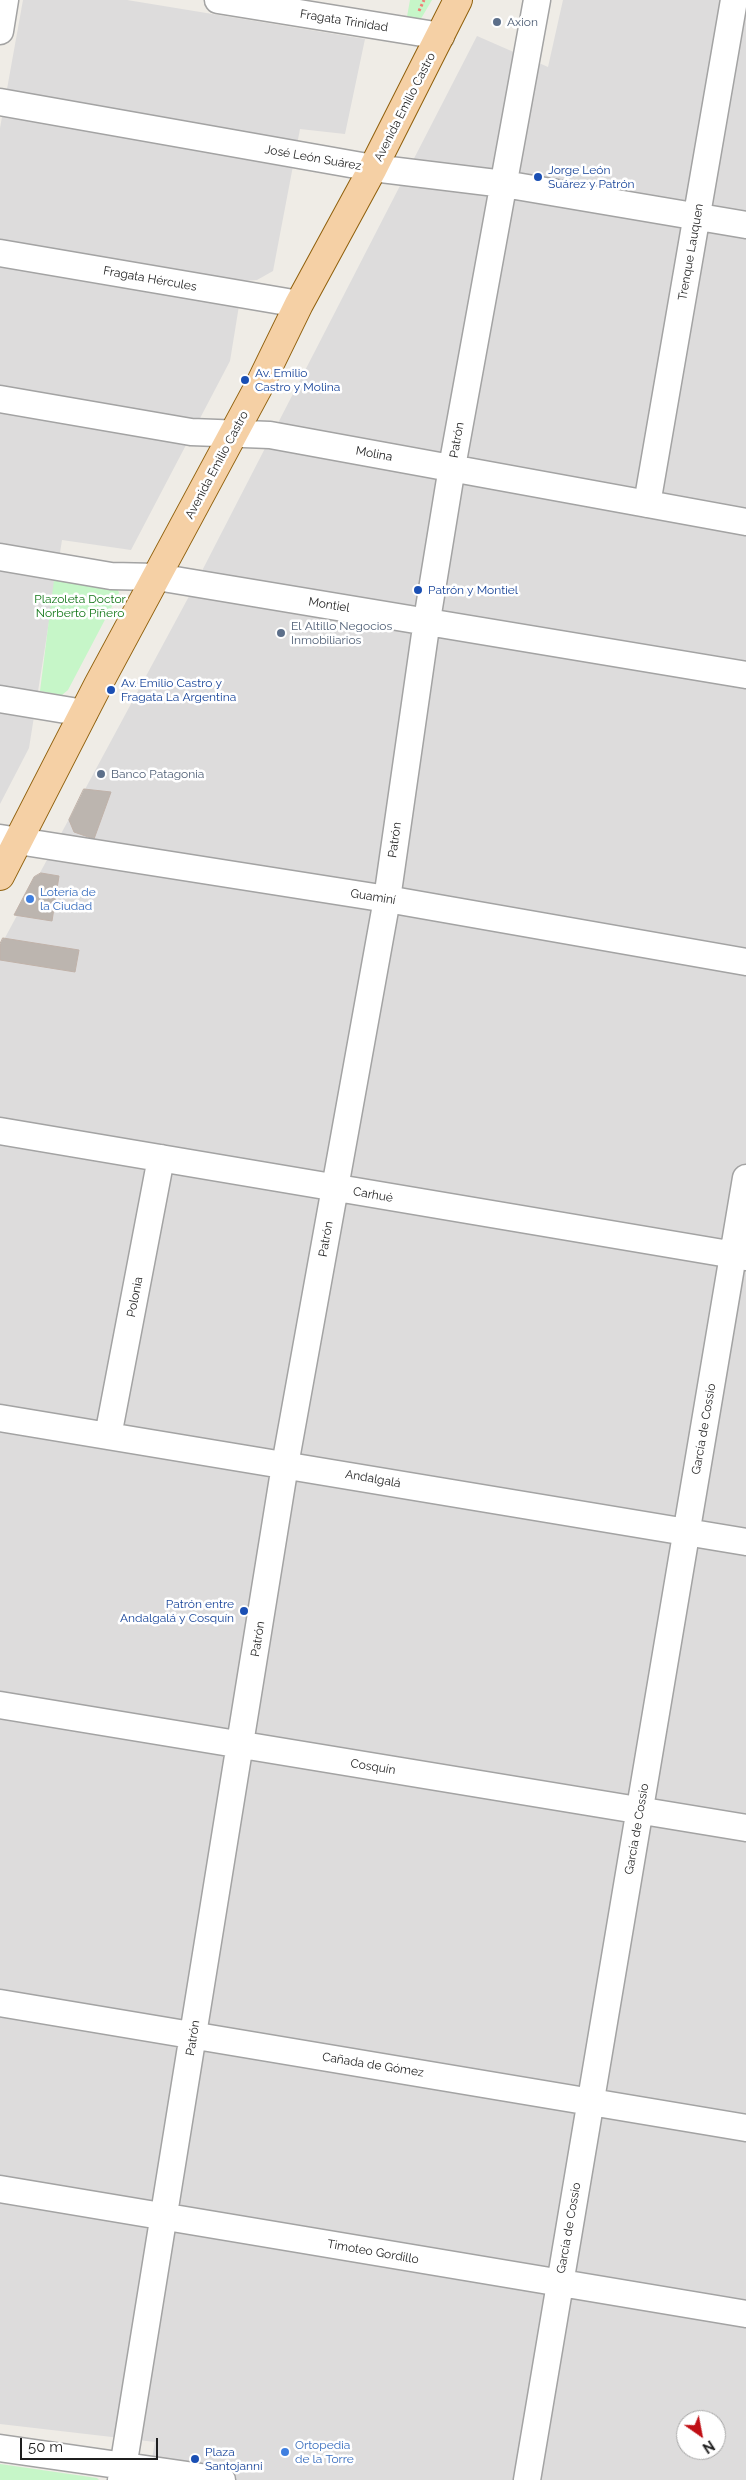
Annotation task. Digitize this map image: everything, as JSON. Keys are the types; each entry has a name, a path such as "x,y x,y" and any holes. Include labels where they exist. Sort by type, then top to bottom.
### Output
{"main road":[{"name":"Avenida Emilio Castro","path":"0,876 9,839 84,713 157,577 234,433 299,304 374,168 458,0"}],"street":[{"path":"0,31 5,0"},
{"name":"Fragata Trinidad","path":"218,0 441,36"},
{"name":"Patrón","path":"123,2472 285,1464 386,900 427,620 452,467 537,0"},
{"name":"Trenque Lauquen","path":"647,504 698,218 734,0"},
{"name":"José León Suárez","path":"0,102 374,168 504,184 746,225"},
{"name":"Fragata Hércules","path":"0,253 299,304"},
{"name":"Molina","path":"0,399 191,432 270,435 746,522"},
{"name":"Montiel","path":"0,557 111,576 157,577 427,620 746,675"},
{"path":"0,699 84,713"},
{"name":"Guaminí","path":"9,839 386,900 746,962"},
{"name":"Carhué","path":"0,1131 739,1256"},
{"name":"Polonia","path":"108,1436 161,1158"},
{"name":"García de Cossio","path":"527,2480 686,1532 739,1256 746,1178"},
{"name":"Andalgalá","path":"0,1418 746,1542"},
{"name":"Cosquín","path":"0,1704 746,1828"},
{"name":"Cañada de Gómez","path":"0,2003 746,2128"},
{"name":"Timoteo Gordillo","path":"0,2189 746,2314"},
{"path":"0,2448 123,2472 222,2480"}],"shaded area":[{"path":"23,0 127,0 365,39 345,134 300,129 273,271 257,280 243,281 230,361 131,550 62,540 29,748 0,804 0,128"},
{"path":"563,0 746,0 746,2480 148,2480 155,2442 0,2424 0,947 187,600 477,36 548,67"}],"green space":[{"path":"410,0 432,0 419,22 406,22"},
{"name":"Plazoleta Doctor Norberto Piñero","path":"55,572 116,584 119,593 68,690 62,695 40,691"},
{"path":"0,2464 97,2478 99,2480 0,2480"}],"building":[{"path":"84,789 111,792 94,839 74,832 69,820"},
{"path":"41,873 59,876 52,921 14,915 34,877"},
{"path":"3,938 79,950 75,972 0,960 0,944"}],"place":[{"name":"Axion","path":"497,22"},
{"name":"Jorge León Suárez y Patrón","path":"538,177"},
{"name":"Av. Emilio Castro y Molina","path":"245,380"},
{"name":"Patrón y Montiel","path":"418,590"},
{"name":"El Altillo Negocios Inmobiliarios","path":"281,633"},
{"name":"Av. Emilio Castro y Fragata La Argentina","path":"111,690"},
{"name":"Banco Patagonia","path":"101,774"},
{"name":"Lotería de la Ciudad","path":"30,899"},
{"name":"Patrón entre Andalgalá y Cosquín","path":"244,1611"},
{"name":"Ortopedia de la Torre","path":"285,2452"},
{"name":"Plaza Santojanni","path":"195,2459"}]}
